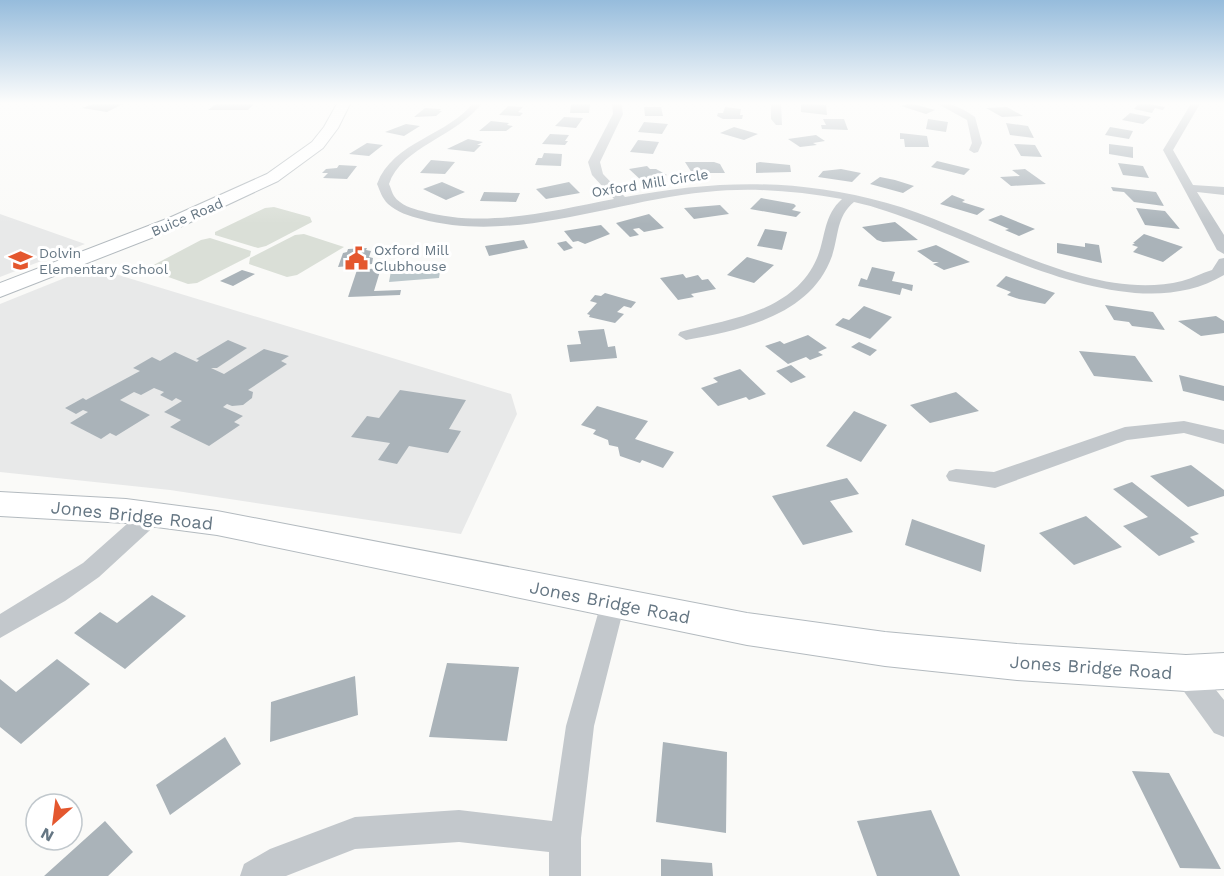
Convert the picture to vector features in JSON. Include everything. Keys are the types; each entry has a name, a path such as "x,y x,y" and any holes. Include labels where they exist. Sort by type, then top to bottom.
{"main road":[{"name":"Buice Road","path":"0,290 175,223 236,196 278,174 319,143"},
{"name":"Jones Bridge Road","path":"0,504 90,508 217,523 747,629 885,649 1017,662 1186,673 1224,671"}],"street":[{"name":"Oxford Mill Circle","path":"423,143 407,152 387,169 384,186 387,195 398,207 442,220 503,223 530,220 622,201 730,186 776,187 883,205 924,218 1019,260 1069,278 1137,288 1181,285 1218,273 1224,262"},
{"path":"604,143 594,162 598,175 622,201"},
{"path":"974,150 977,143"},
{"path":"1172,143 1168,150 1176,170 1217,231 1224,250"},
{"path":"1189,189 1224,191"},
{"path":"686,335 715,330 771,312 794,296 817,275 825,255 829,231 840,207 851,198"},
{"path":"956,476 995,480 1125,434 1184,427 1224,437"},
{"path":"0,627 91,570 153,514"},
{"path":"565,876 565,838 580,726 613,603"},
{"path":"1186,673 1224,723"},
{"path":"256,876 281,860 355,833 459,826 565,838"}],"shaded area":[{"path":"274,207 310,217 312,222 258,248 215,235 215,232 265,208"},
{"name":"Dolvin Elementary School","path":"0,214 85,244 0,277"},
{"path":"304,234 344,247 297,275 287,277 249,264 250,258 295,235"},
{"path":"210,238 251,251 250,256 197,283 188,284 146,269 201,240"},
{"path":"392,265 395,267 441,265 439,278 389,282"},
{"path":"92,267 511,394 517,414 461,534 170,490 0,472 0,304"}],"building":[{"path":"367,143 383,145 369,156 349,154"},
{"path":"460,143 481,143 477,145 481,145 474,152 447,149"},
{"path":"543,143 567,143 565,145"},
{"path":"636,143 659,143 653,154 630,152"},
{"path":"794,143 814,143 817,145 800,147"},
{"path":"904,143 928,143 929,147 905,147"},
{"path":"1014,144 1035,145 1042,157 1021,156"},
{"path":"1109,144 1133,147 1133,158 1109,154"},
{"path":"544,153 562,154 561,166 535,165"},
{"path":"431,160 455,162 445,174 420,173"},
{"path":"937,161 970,169 964,175 931,167"},
{"path":"685,162 714,162 720,164 725,173 692,173"},
{"path":"756,163 790,165 791,172 756,173"},
{"path":"1118,163 1143,166 1149,178 1123,175"},
{"path":"339,165 357,166 347,179 323,178 328,173 322,173 326,169 337,168"},
{"path":"647,166 667,175 664,176 666,178 642,181 629,169"},
{"path":"841,169 861,173 852,182 818,177 823,171"},
{"path":"1025,169 1046,184 1011,186 1000,177 1020,176 1012,170"},
{"path":"880,177 914,186 903,193 870,184"},
{"path":"442,182 465,192 446,200 423,189"},
{"path":"569,182 580,193 546,199 536,189"},
{"path":"1111,187 1156,192 1164,206 1134,202 1124,192 1113,191"},
{"path":"484,192 520,193 516,202 480,201"},
{"path":"952,195 965,200 962,202 985,209 977,215 940,204"},
{"path":"761,198 794,204 796,206 792,210 801,212 796,217 750,209"},
{"path":"720,205 729,214 694,219 684,208"},
{"path":"1136,208 1165,211 1180,229 1145,225"},
{"path":"649,214 664,228 644,232 639,228 633,229 639,235 630,237 616,223"},
{"path":"1001,215 1035,229 1019,236 988,220"},
{"path":"895,222 918,240 883,242 877,240 862,227"},
{"path":"601,225 610,234 585,244 578,241 573,242 564,231"},
{"path":"765,229 787,232 782,250 757,246"},
{"path":"1144,234 1183,247 1163,262 1133,252 1138,247 1132,245 1135,243 1133,243"},
{"path":"524,240 528,248 489,256 485,246"},
{"path":"566,241 573,248 564,251 557,243"},
{"path":"1057,243 1085,247 1085,243 1099,245 1102,263 1057,253"},
{"path":"936,245 970,262 944,270 933,264 939,262 933,262 917,251"},
{"name":"Oxford Mill Clubhouse","path":"367,248 366,250 371,251 369,257 373,258 372,264 338,267 343,253 348,249"},
{"path":"747,257 774,265 754,283 727,275"},
{"path":"872,267 895,272 892,281 913,285 912,291 902,288 900,295 858,286 861,278 867,280"},
{"path":"381,268 374,291 401,290 400,295 348,297 357,270"},
{"path":"242,270 255,274 233,286 220,281"},
{"path":"683,274 686,278 698,275 702,280 708,279 716,289 691,294 694,297 678,300 660,278"},
{"path":"1006,276 1055,293 1045,304 1007,295 1011,292 996,286"},
{"path":"605,293 636,302 631,308 624,306 617,312 624,314 615,323 589,317 590,315 587,314 597,303 590,301 595,295 601,296"},
{"path":"1105,305 1153,312 1165,330 1132,326 1129,322 1114,320"},
{"path":"864,306 892,317 870,339 835,325 843,318 849,320"},
{"path":"1216,316 1224,321 1224,333 1201,336 1178,321"},
{"path":"604,329 608,347 615,346 617,358 570,362 567,345 581,344 578,331"},
{"path":"808,335 827,348 818,352 823,355 810,360 806,357 788,364 765,346 780,341 784,344"},
{"path":"228,340 247,348 217,368 211,368 224,374 264,349 289,356 281,361 287,364 248,390 253,392 252,398 243,405 227,404 223,407 243,416 234,422 240,425 209,446 170,427 181,420 164,412 182,401 176,398 172,401 160,395 164,392 154,388 141,395 134,392 120,400 150,415 116,436 110,433 101,439 70,423 88,412 83,410 76,414 65,408 83,398 86,400 140,371 133,368 152,357 160,361 175,352 197,362 199,360 196,359"},
{"path":"859,342 877,350 870,356 851,347"},
{"path":"1079,351 1135,356 1153,382 1094,376"},
{"path":"791,365 806,377 791,383 776,371"},
{"path":"740,369 766,394 749,400 746,397 718,406 701,388 718,382 713,378"},
{"path":"1179,375 1224,386 1224,401 1183,391"},
{"path":"400,390 466,400 449,429 461,431 448,453 409,446 397,464 378,460 390,443 351,437 367,416 379,418"},
{"path":"956,392 979,411 930,423 910,405"},
{"path":"597,406 648,421 635,439 674,452 663,468 642,460 640,463 620,456 618,447 609,445 608,440 593,434 596,430 581,425"},
{"path":"854,411 887,425 861,462 826,446"},
{"path":"1191,465 1224,490 1224,496 1188,507 1150,476"},
{"path":"847,478 859,494 830,501 853,532 803,545 772,496"},
{"path":"1132,482 1199,534 1190,537 1195,542 1159,556 1123,526 1148,517 1113,489"},
{"path":"1086,516 1122,547 1074,565 1039,533"},
{"path":"912,519 985,545 981,572 905,545"},
{"path":"152,595 186,616 125,669 74,633 100,612 117,623"},
{"path":"57,659 90,684 21,744 0,727 0,679 16,692"},
{"path":"447,663 519,667 507,741 429,737"},
{"path":"355,676 358,715 270,742 271,702"},
{"path":"225,737 241,764 170,815 156,785"},
{"path":"663,742 727,752 726,833 656,822"},
{"path":"1132,771 1169,773 1221,869 1180,868"},
{"path":"931,810 960,876 877,876 857,821"},
{"path":"105,821 133,852 108,876 44,876 71,852 84,852 84,840"},
{"path":"661,859 712,863 713,876 661,876"}],"place":[{"name":"Oxford Mill Clubhouse","path":"356,258"},
{"name":"Dolvin Elementary School","path":"21,261"}]}
